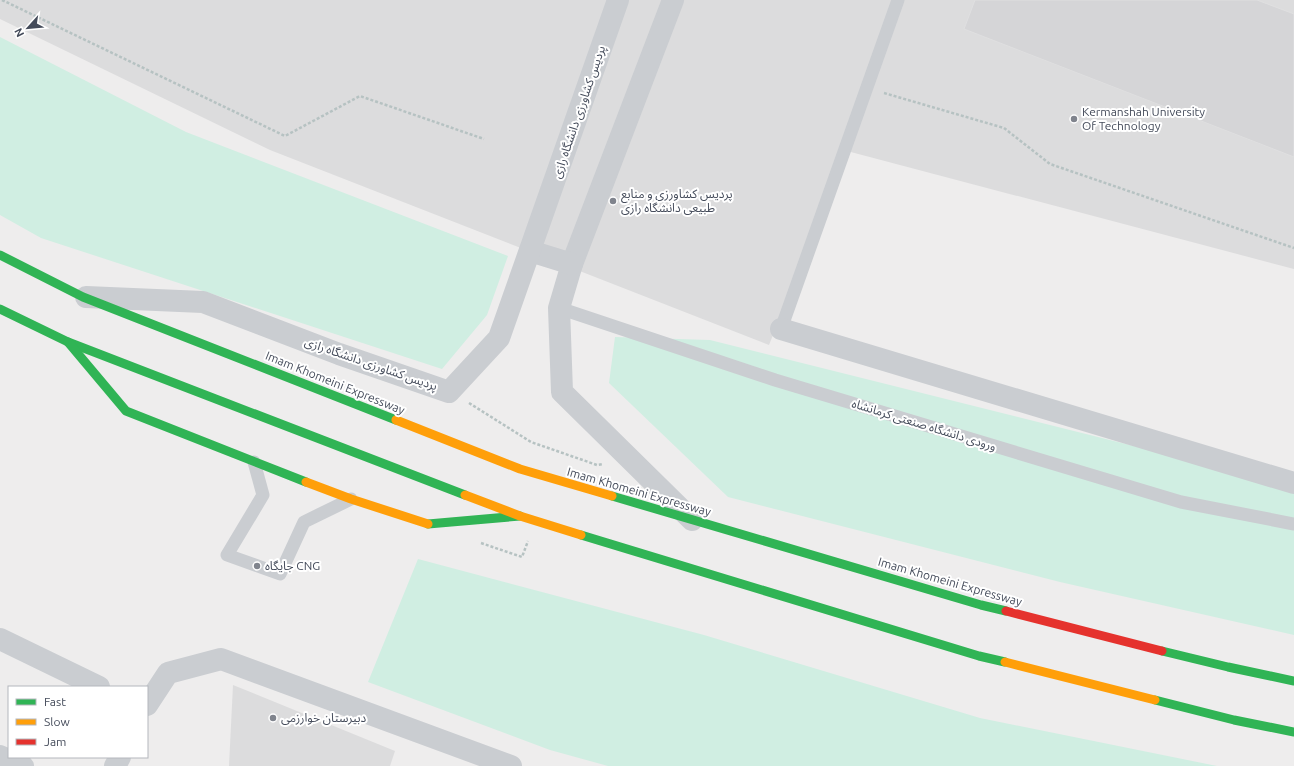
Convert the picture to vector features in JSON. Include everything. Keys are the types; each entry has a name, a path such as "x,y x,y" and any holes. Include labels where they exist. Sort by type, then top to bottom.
{"main road":[{"name":"Imam Khomeini Expressway","path":"0,255 84,297 520,469 981,605 1228,667 1294,681"},
{"path":"0,309 68,342 520,516 979,656 1234,720 1294,732"},
{"path":"68,342 126,411 254,462 351,499 430,525 520,516"}],"street":[{"name":"پردیس کشاورزی دانشگاه رازی","path":"84,297 204,302 339,354 449,392 499,338 618,0"},
{"path":"673,0 572,264 559,308 562,392 692,520"},
{"path":"530,251 572,264"},
{"path":"781,329 1294,483"},
{"path":"0,639 97,686"},
{"path":"148,703 168,673 221,659 511,766"},
{"path":"0,756 23,766"}],"lane":[{"path":"781,329 898,0"},
{"name":"ورودی دانشگاه صنعتی کرمانشاه","path":"559,308 775,380 1181,502 1294,524"},
{"path":"254,462 263,495 227,555 280,574 304,522 351,499"}],"path":[{"path":"2,0 286,136 360,96 484,139"},
{"path":"866,88 1004,128 1050,164 1294,248"},
{"path":"449,392 531,442 597,465"},
{"path":"482,543 522,557"}],"shaded area":[{"name":"پردیس کشاورزی و منابع طبیعی دانشگاه رازی","path":"0,0 1294,0 1294,269 847,151 769,345 270,150 0,19"},
{"name":"دبیرستان خوارزمی","path":"233,685 395,751 390,766 229,766"}],"green space":[{"path":"0,37 186,132 508,256 487,315 442,369 41,238 0,215"},
{"path":"615,337 710,340 1294,486 1294,635 1060,582 728,497 609,383"},
{"path":"418,559 704,635 980,718 1217,766 608,766 550,750 368,682"}],"building":[{"path":"975,0 1257,0 1294,14 1294,157 964,29"}],"traffic: fast":[{"path":"0,255 83,297 396,420"},
{"path":"0,309 68,342 465,495"},
{"path":"68,342 126,411 306,482"},
{"path":"612,496 981,605 1006,611"},
{"path":"428,524 520,516"},
{"path":"581,535 979,656 1005,662"},
{"path":"1162,651 1294,681"},
{"path":"1155,700 1234,720 1294,732"}],"traffic: slow":[{"path":"396,420 520,469 612,496"},
{"path":"306,482 351,499 428,524"},
{"path":"465,495 520,516 581,535"},
{"path":"1005,662 1155,700"}],"traffic: jam":[{"path":"1006,611 1162,651"}],"place":[{"name":"Kermanshah University Of Technology","path":"1074,119"},
{"name":"پردیس کشاورزی و منابع طبیعی دانشگاه رازی","path":"613,201"},
{"name":"جایگاه CNG","path":"257,566"},
{"name":"دبیرستان خوارزمی","path":"273,718"}]}
